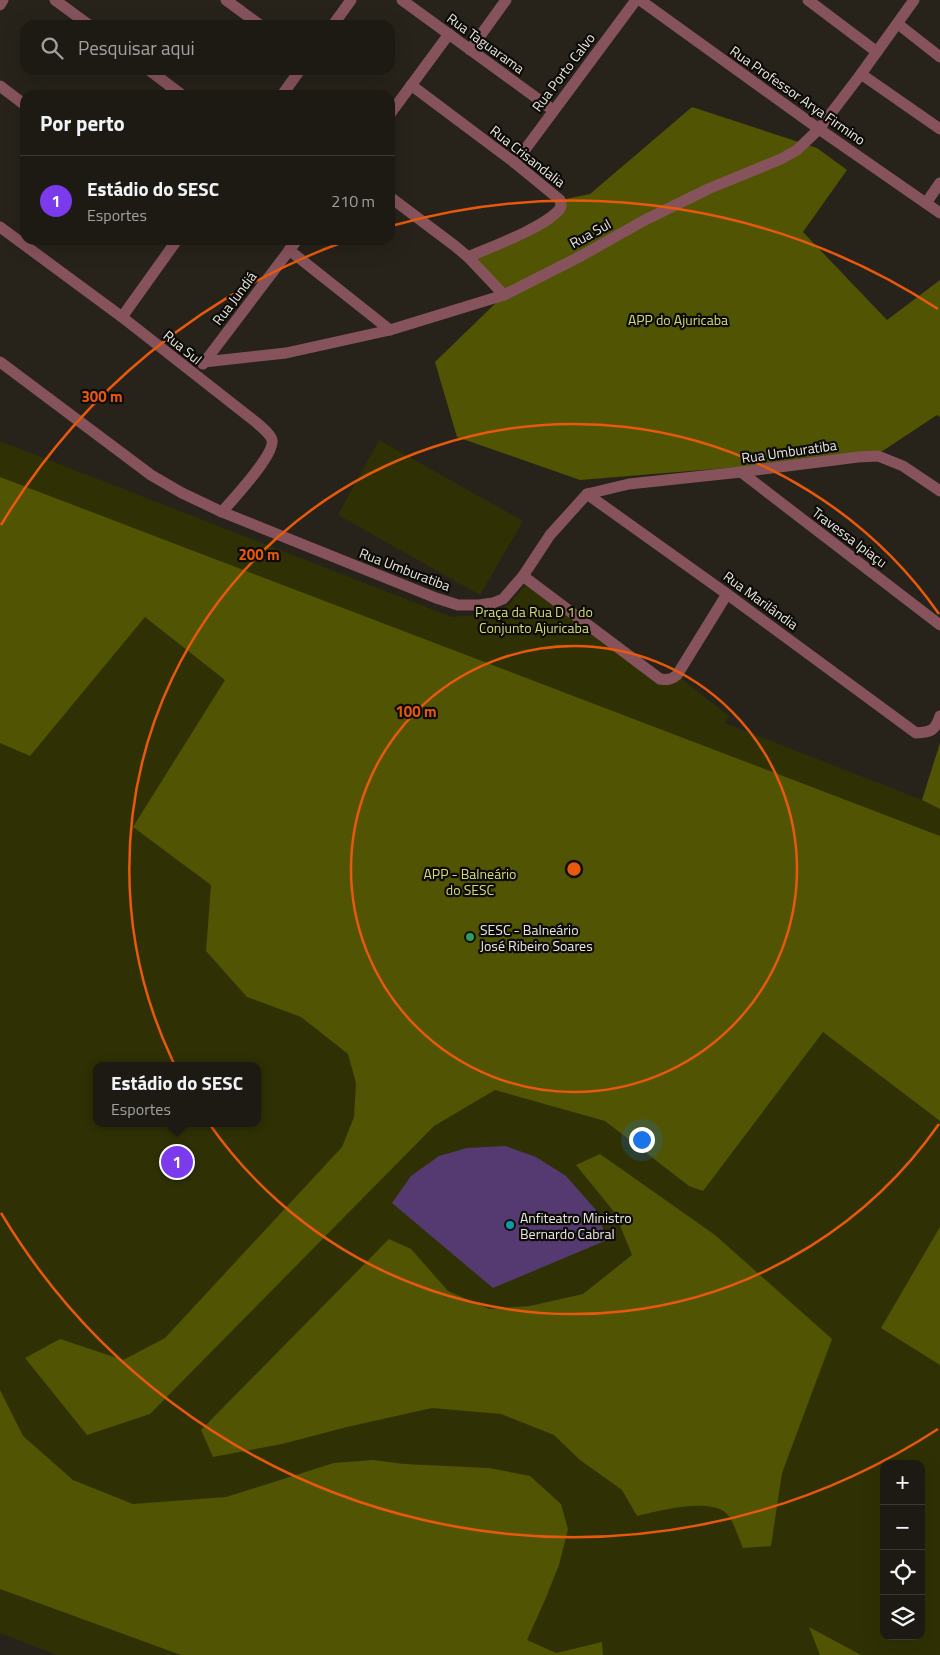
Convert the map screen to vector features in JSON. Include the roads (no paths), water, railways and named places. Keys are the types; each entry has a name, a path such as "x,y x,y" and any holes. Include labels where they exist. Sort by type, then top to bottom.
{"street":[{"path":"0,4 3,0"},
{"path":"55,0 82,20"},
{"path":"226,0 253,20"},
{"path":"337,20 351,0"},
{"name":"Rua Taguarama","path":"402,0 553,110"},
{"path":"470,50 506,0"},
{"name":"Rua Porto Calvo","path":"515,163 636,0"},
{"name":"Rua Professor Arya Firmino","path":"640,0 819,129 940,213"},
{"path":"808,0 876,52"},
{"name":"Rua Sul","path":"204,362 286,353 390,330 504,295 708,189 781,159 797,150 819,129 914,0"},
{"path":"898,24 940,57"},
{"path":"395,107 449,34"},
{"path":"861,74 940,129"},
{"path":"156,75 175,90"},
{"path":"286,90 296,75"},
{"name":"Rua Crisandalia","path":"411,85 515,163 560,200 560,210 540,224 468,257"},
{"path":"0,86 20,101"},
{"path":"926,203 940,183"},
{"path":"395,201 468,257 504,295"},
{"name":"Rua Sul","path":"0,228 20,243"},
{"name":"Rua Sul","path":"23,245 122,317 257,423 271,438 270,450 258,470 222,512"},
{"path":"122,317 173,245"},
{"name":"Rua Jundiá","path":"194,375 293,245"},
{"path":"289,250 390,330"},
{"name":"Rua Umburatiba","path":"0,362 151,475 182,493 222,512 436,598 458,605 479,605 503,599 523,576 550,536 587,494 629,484 878,456 903,466 940,491"},
{"name":"Travessa Ipiaçu","path":"741,472 940,625"},
{"name":"Rua Marilândia","path":"587,494 916,733 932,730 937,726 940,716"},
{"path":"523,576 660,678 667,680 673,679 677,675 727,594"}],"place":[{"name":"SESC - Balneário José Ribeiro Soares","path":"470,937"},
{"name":"Estádio do SESC","path":"177,1162"},
{"name":"Anfiteatro Ministro Bernardo Cabral","path":"510,1225"}],"park label":[{"name":"APP do Ajuricaba","path":"678,319"},
{"name":"Praça da Rua D 1 do Conjunto Ajuricaba","path":"534,620"},
{"name":"APP - Balneário do SESC","path":"470,882"}]}
